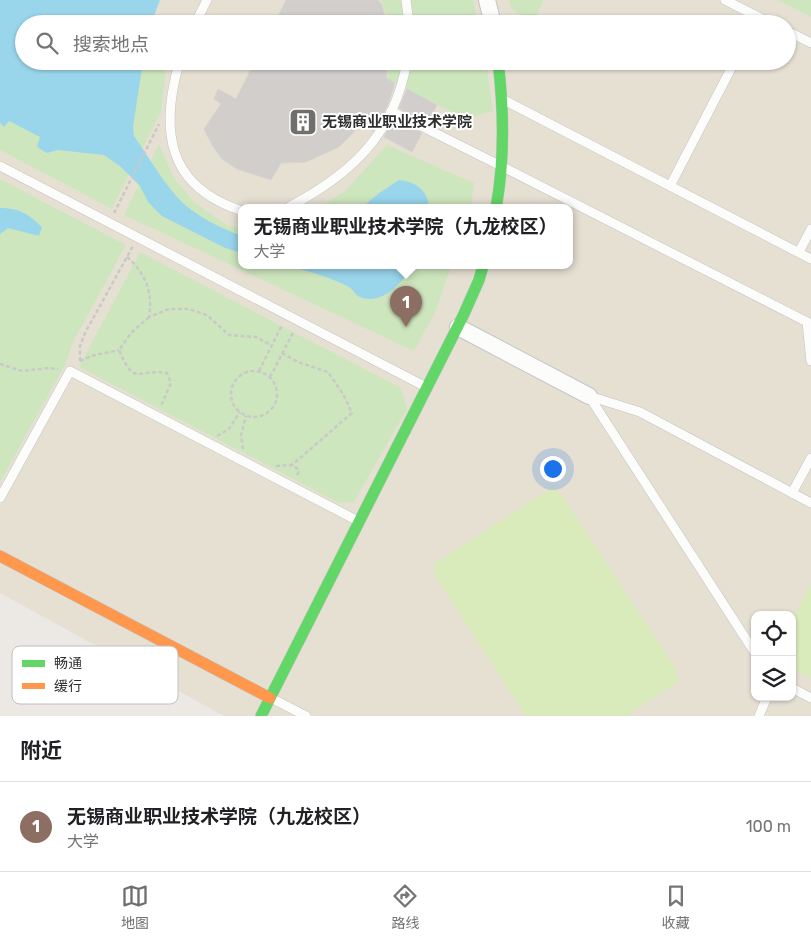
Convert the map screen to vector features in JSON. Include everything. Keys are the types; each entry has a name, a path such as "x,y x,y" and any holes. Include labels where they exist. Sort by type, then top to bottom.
{"street":[{"path":"487,0 491,15"},
{"path":"497,204 503,167 502,99 499,70"},
{"path":"261,716 458,327 482,269"},
{"path":"458,327 589,396"},
{"path":"0,556 171,646"},
{"path":"178,650 270,698"}],"lane":[{"path":"200,15 207,0"},
{"path":"406,0 408,15"},
{"path":"725,0 749,15"},
{"path":"796,36 811,43"},
{"path":"177,70 169,115 171,142 178,163 193,183 211,197 238,210"},
{"path":"294,204 333,181 353,165 375,139 391,112 406,70"},
{"path":"670,186 730,70"},
{"path":"502,99 811,259"},
{"path":"391,112 809,323 811,361"},
{"path":"0,166 427,387"},
{"path":"799,252 811,229"},
{"path":"0,498 70,371 359,522"},
{"path":"589,396 640,412 811,503"},
{"path":"589,396 751,647"},
{"path":"792,493 811,458"},
{"path":"796,690 811,698"},
{"path":"270,698 306,716"},
{"path":"759,716 765,701"}],"path":[{"path":"109,223 152,138"},
{"path":"80,361 80,346 85,333 138,238"},
{"path":"127,257 143,276 150,291 152,304 149,317"},
{"path":"156,416 172,383 167,373 158,371 143,375 133,373 124,363 119,350 130,333 149,317 169,310 189,309 208,315 229,335 256,337 271,345"},
{"path":"259,371 287,315"},
{"path":"270,377 299,321"},
{"path":"282,353 298,362 328,372 343,394 352,413 292,464"},
{"path":"259,371 270,377 277,387 278,395 276,404 259,418 246,416 240,412 232,401 231,392 238,377 245,373 259,371"},
{"path":"208,443 218,434 229,429 240,412"},
{"path":"241,460 243,448 240,435 246,416"}],"shaded area":[{"path":"0,0 779,0 811,14 811,716 224,716 178,691 178,646 97,646 0,593"}],"green space":[{"path":"0,0 15,15 15,70 166,70 161,112 112,209 0,150"},
{"path":"381,0 473,0 477,15 387,15"},
{"path":"509,0 544,0 536,15 521,15 512,10"},
{"path":"778,0 811,0 811,17"},
{"path":"388,70 487,70 493,111 466,119 387,79"},
{"path":"159,144 174,178 194,202 228,226 238,227 238,268 124,215"},
{"path":"387,145 474,183 471,204 324,204 345,191"},
{"path":"0,179 126,245 73,342 66,363 0,482"},
{"path":"140,252 401,388 407,409 354,502 339,503 79,367"},
{"path":"239,269 450,269 435,313 414,351"},
{"path":"553,487 563,497 675,667 678,682 626,716 526,716 435,576 434,564"},
{"path":"811,584 811,678 796,670 796,612"}],"water":[{"path":"0,0 160,0 154,15 15,15 15,70 142,70 133,127 134,136 167,185 185,205 209,221 238,234 238,252 225,248 162,216 148,202 140,186 121,167 104,155 58,150 47,153 37,147 40,137 9,121 4,127 0,123"},
{"path":"399,180 420,188 424,192 428,204 366,204"},
{"path":"0,208 13,209 28,215 42,227 39,236 8,228 0,234"},
{"path":"299,269 411,269 391,291 376,298 368,299 358,296 350,288 320,275"}],"building":[{"path":"286,0 378,0 382,5 385,15 278,15"},
{"name":"无锡商业职业技术学院","path":"250,70 387,70 386,78 395,83 387,107 373,131 361,125 339,147 306,162 281,163 271,180 237,169 222,159 204,129 221,104 214,99 218,89 236,99"},
{"path":"407,89 437,105 427,122 399,108"},
{"path":"394,119 422,133 412,152 384,137"}],"traffic: fast":[{"path":"497,204 503,135 499,70"},
{"path":"261,716 463,316 482,269"}],"traffic: slow":[{"path":"0,556 171,646"},
{"path":"178,650 270,698"}],"place":[{"name":"无锡商业职业技术学院","path":"303,122"},
{"name":"无锡商业职业技术学院（九龙校区）","path":"406,327"}]}
